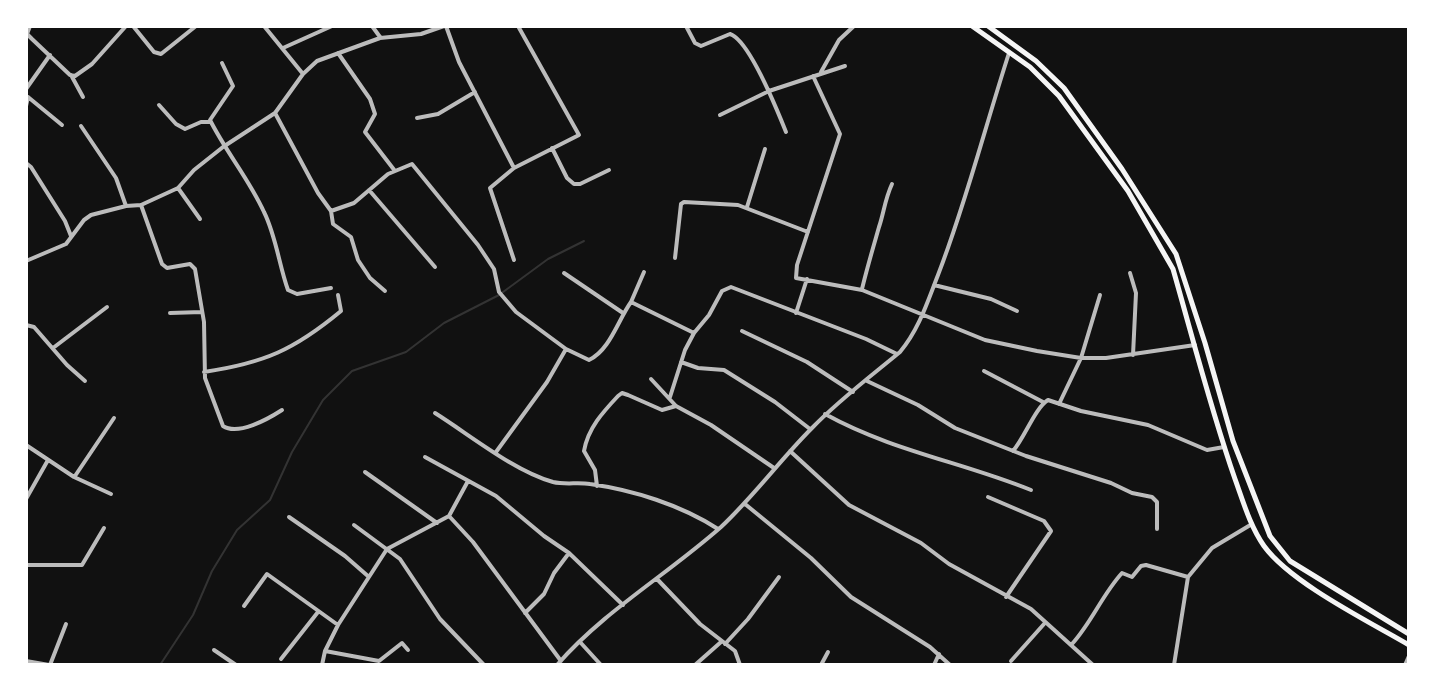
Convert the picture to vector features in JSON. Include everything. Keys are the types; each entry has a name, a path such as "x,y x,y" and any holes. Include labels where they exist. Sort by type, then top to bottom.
{"main road":[{"path":"972,26 1044,79 1069,107 1142,214 1173,269 1224,447 1252,524 1273,556 1302,579 1409,645"},
{"path":"988,26 1036,61 1064,88 1150,210 1182,268 1233,441 1270,536 1290,561 1409,634"},
{"path":"1142,214 1150,210"}],"street":[{"path":"30,26 27,34 70,75 83,97"},
{"path":"70,75 75,76 92,64 126,26"},
{"path":"133,26 154,52 161,54 196,26"},
{"path":"264,26 303,74"},
{"path":"283,48 332,26"},
{"path":"372,26 380,38"},
{"path":"26,261 66,244 91,215 141,205 178,188 194,170 223,147 275,113 303,74 317,61 380,38 421,34 445,26 459,62 514,168"},
{"path":"514,260 490,192 492,184 514,168 579,135 518,26"},
{"path":"686,26 695,43 701,46 730,34 735,35 769,91 786,132"},
{"path":"820,74 839,40 854,26"},
{"path":"338,53 370,99 375,114 365,132 395,171"},
{"path":"449,516 473,542 559,663 623,605 718,529 745,504 825,414 867,381 908,342 924,314 960,219 1009,53"},
{"path":"26,89 50,55"},
{"path":"222,63 233,83 210,117 211,122 264,212 288,290 297,294 331,288"},
{"path":"720,115 769,91 845,66"},
{"path":"813,76 840,134 795,273 796,278 862,290 985,340 1081,358 1133,355 1195,345"},
{"path":"417,118 438,114 475,92"},
{"path":"26,106 27,96"},
{"path":"27,96 62,125"},
{"path":"159,105 176,124 185,129 201,122 211,122"},
{"path":"275,113 331,211 333,224 352,239 358,260 370,278 385,291"},
{"path":"81,126 116,178 126,206"},
{"path":"552,148 567,178 574,184 609,170"},
{"path":"747,207 765,149"},
{"path":"26,163 65,221 71,238"},
{"path":"331,211 354,203 395,171 415,165 456,221 478,245 494,269 499,292 520,316 566,349 589,360 608,341 644,272"},
{"path":"862,290 883,204 892,184"},
{"path":"178,188 200,219"},
{"path":"369,190 435,267"},
{"path":"675,258 681,204 689,201 747,207 777,222 808,232"},
{"path":"141,205 162,264 167,268 190,264 195,269 202,312 204,372 217,413 227,428 234,430 262,421 282,410"},
{"path":"564,273 623,313"},
{"path":"1130,273 1136,293 1133,355"},
{"path":"796,313 807,279"},
{"path":"934,285 991,299 1017,311"},
{"path":"670,397 694,333 725,288 747,293 897,354"},
{"path":"204,372 246,365 284,351 341,311 338,295"},
{"path":"1059,404 1081,358 1100,295"},
{"path":"631,302 694,333"},
{"path":"53,348 107,307"},
{"path":"170,313 202,312"},
{"path":"26,325 32,325 85,381"},
{"path":"742,331 797,357 853,392"},
{"path":"496,452 535,400 566,349"},
{"path":"681,362 702,369 724,370 775,402 810,429"},
{"path":"984,371 1043,402"},
{"path":"651,379 676,406 711,425 774,468"},
{"path":"867,381 918,405 950,426 1138,495 1156,498 1157,529"},
{"path":"597,486 594,466 584,451 586,440 597,420 618,396 622,393 657,409 676,406"},
{"path":"1013,451 1043,402 1048,400 1148,425 1207,450 1224,447"},
{"path":"435,413 528,471 553,482 597,486 681,509 718,529"},
{"path":"825,414 894,447 993,475 1031,490"},
{"path":"74,477 114,418"},
{"path":"26,445 74,477 111,494"},
{"path":"790,451 849,505 921,543 949,564 1031,609 1044,624 1072,644 1093,665"},
{"path":"425,457 496,496 569,553 623,605"},
{"path":"26,499 48,460"},
{"path":"365,472 437,523"},
{"path":"322,665 325,651 338,625 387,549 449,516 468,481"},
{"path":"988,497 1050,526 1049,536 1006,597"},
{"path":"745,504 811,558 851,597 939,654 950,665"},
{"path":"289,517 369,577"},
{"path":"1174,665 1188,577 1212,548 1252,524"},
{"path":"354,525 400,559 440,619 484,665"},
{"path":"26,565 82,565 104,528"},
{"path":"525,613 544,594 569,553"},
{"path":"1072,644 1087,627 1111,584 1122,573 1132,577 1141,566 1146,565 1188,577"},
{"path":"244,606 267,574 338,625"},
{"path":"695,665 748,619 779,577"},
{"path":"657,579 735,651 740,665"},
{"path":"281,659 318,612"},
{"path":"26,661 50,665 66,624"},
{"path":"1011,661 1044,624"},
{"path":"580,642 601,665"},
{"path":"325,651 380,663 402,643 408,650"},
{"path":"214,650 236,665"},
{"path":"821,665 828,652"},
{"path":"934,665 939,654"},
{"path":"1405,665 1409,656"}],"waterway":[{"path":"160,665 193,615 212,571 237,530 270,500 292,452 323,400 352,371 406,352 444,323 499,295 548,259 584,241"}]}
